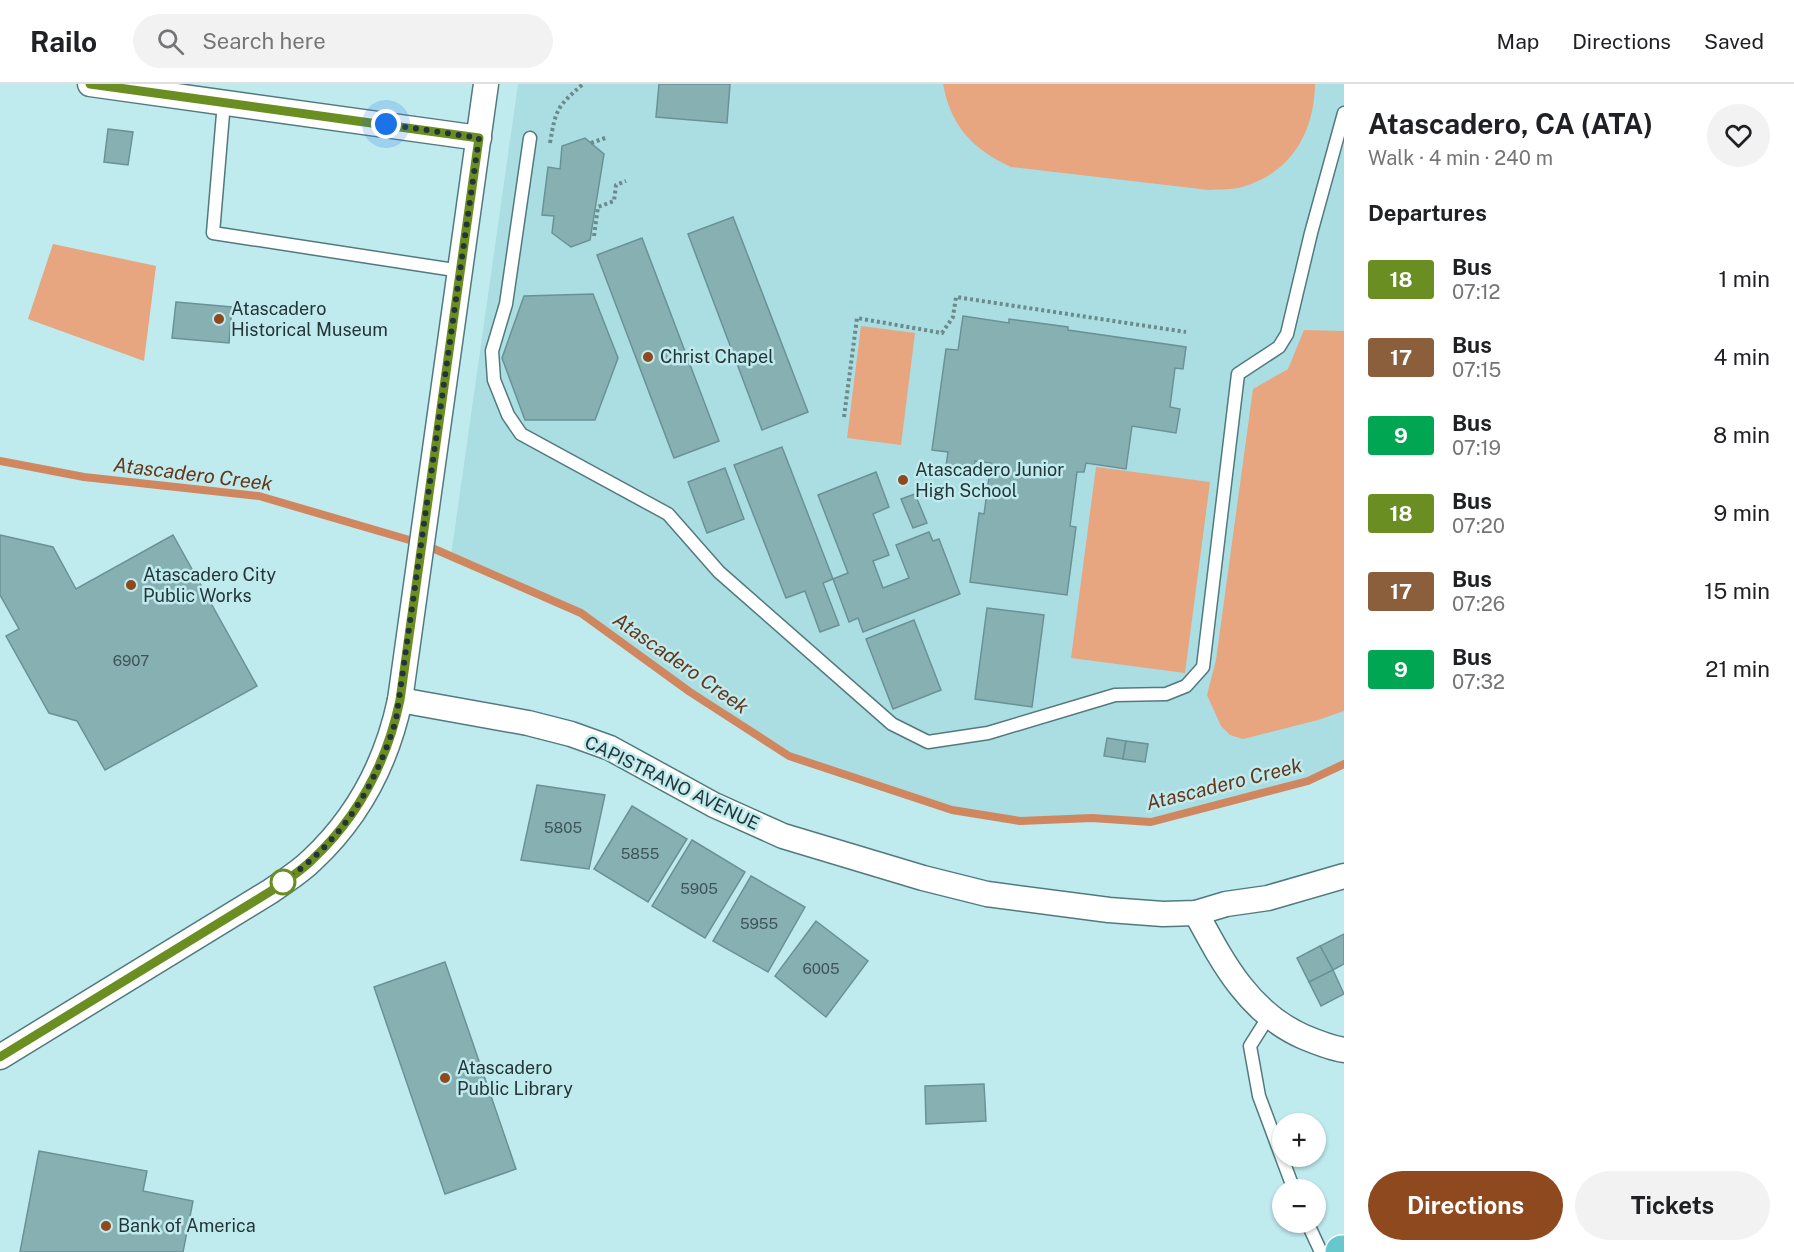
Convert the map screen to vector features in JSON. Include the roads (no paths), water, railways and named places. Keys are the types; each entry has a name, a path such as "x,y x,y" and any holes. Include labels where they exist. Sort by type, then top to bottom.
{"street":[{"path":"90,84 149,88 224,102 479,138"},
{"path":"0,1057 271,891 310,862 343,827 370,787 389,742 400,700 486,84"},
{"name":"CAPISTRANO AVENUE","path":"400,700 528,723 571,734 610,748 714,805 783,836 923,878 987,894 1076,907 1163,914 1196,913 1226,904 1268,898 1344,876"},
{"path":"1196,913 1225,967 1246,995 1289,1030 1312,1041 1344,1050"}],"lane":[{"path":"224,102 213,233 461,271"},
{"path":"530,138 506,304 492,351 494,380 508,416 521,434 668,514 719,572 892,724 928,742 988,733 1115,695 1166,694 1186,686 1203,667 1238,374 1279,347 1287,334 1311,232 1344,113"},
{"path":"1269,1016 1250,1047 1259,1096 1290,1179"},
{"path":"1312,1233 1321,1252"}],"waterway":[{"name":"Atascadero Creek","path":"0,461 84,477 259,496 423,544 581,613 690,692 789,756 952,810 1020,821 1092,818 1151,822 1308,781 1344,764"}],"place":[{"name":"Atascadero Historical Museum","path":"219,319"},
{"name":"Christ Chapel","path":"648,357"},
{"name":"Atascadero Junior High School","path":"903,480"},
{"name":"Atascadero City Public Works","path":"131,585"},
{"name":"Atascadero Public Library","path":"445,1078"},
{"name":"Bank of America","path":"106,1226"}]}
